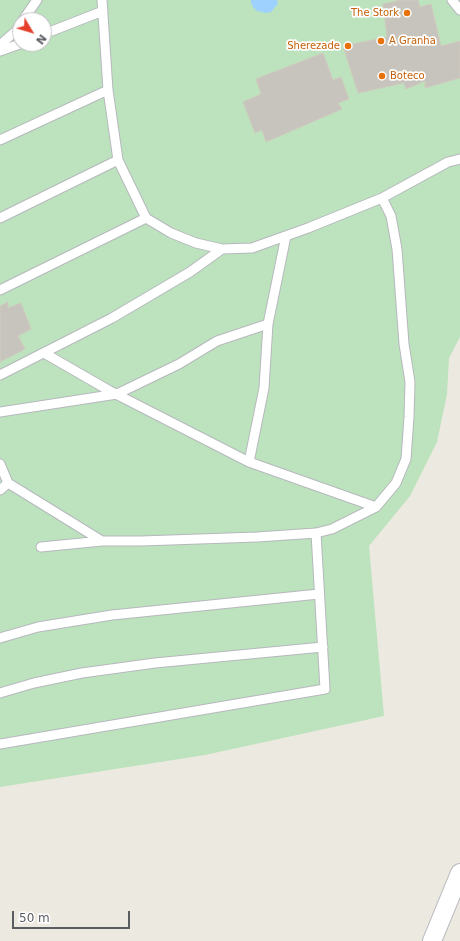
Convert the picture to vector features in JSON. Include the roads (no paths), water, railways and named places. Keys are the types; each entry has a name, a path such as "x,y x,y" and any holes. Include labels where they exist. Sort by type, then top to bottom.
{"street":[{"path":"432,941 460,873"}],"lane":[{"path":"29,12 37,0"},
{"path":"102,0 108,90 118,160 146,218 171,233 196,243 222,249 252,248 382,198 448,162 460,159"},
{"path":"452,0 460,10"},
{"path":"52,31 103,11"},
{"path":"0,45 12,34"},
{"path":"0,52 12,47"},
{"path":"0,140 108,90"},
{"path":"0,218 118,160"},
{"path":"41,547 102,541 263,537 316,533 332,529 376,507 396,483 406,459 410,382 404,337 396,249 391,216 382,198"},
{"path":"0,290 146,218"},
{"path":"249,462 264,388 268,324 286,236"},
{"path":"0,375 112,318 190,272 222,249"},
{"path":"0,412 117,394 179,364 217,341 268,324"},
{"path":"44,353 117,394 249,462 376,507"},
{"path":"0,464 8,483 102,541"},
{"path":"0,490 8,483"},
{"path":"0,744 325,689 316,533"},
{"path":"0,638 38,627 112,615 319,594"},
{"path":"0,693 34,683 82,673 155,663 323,647"}],"water":[{"path":"251,0 277,0 278,3 271,12 266,13 257,11 253,7"}],"place":[{"name":"The Stork","path":"407,13"},
{"name":"A Granha","path":"381,41"},
{"name":"Sherezade","path":"348,46"},
{"name":"Boteco","path":"382,76"}]}
